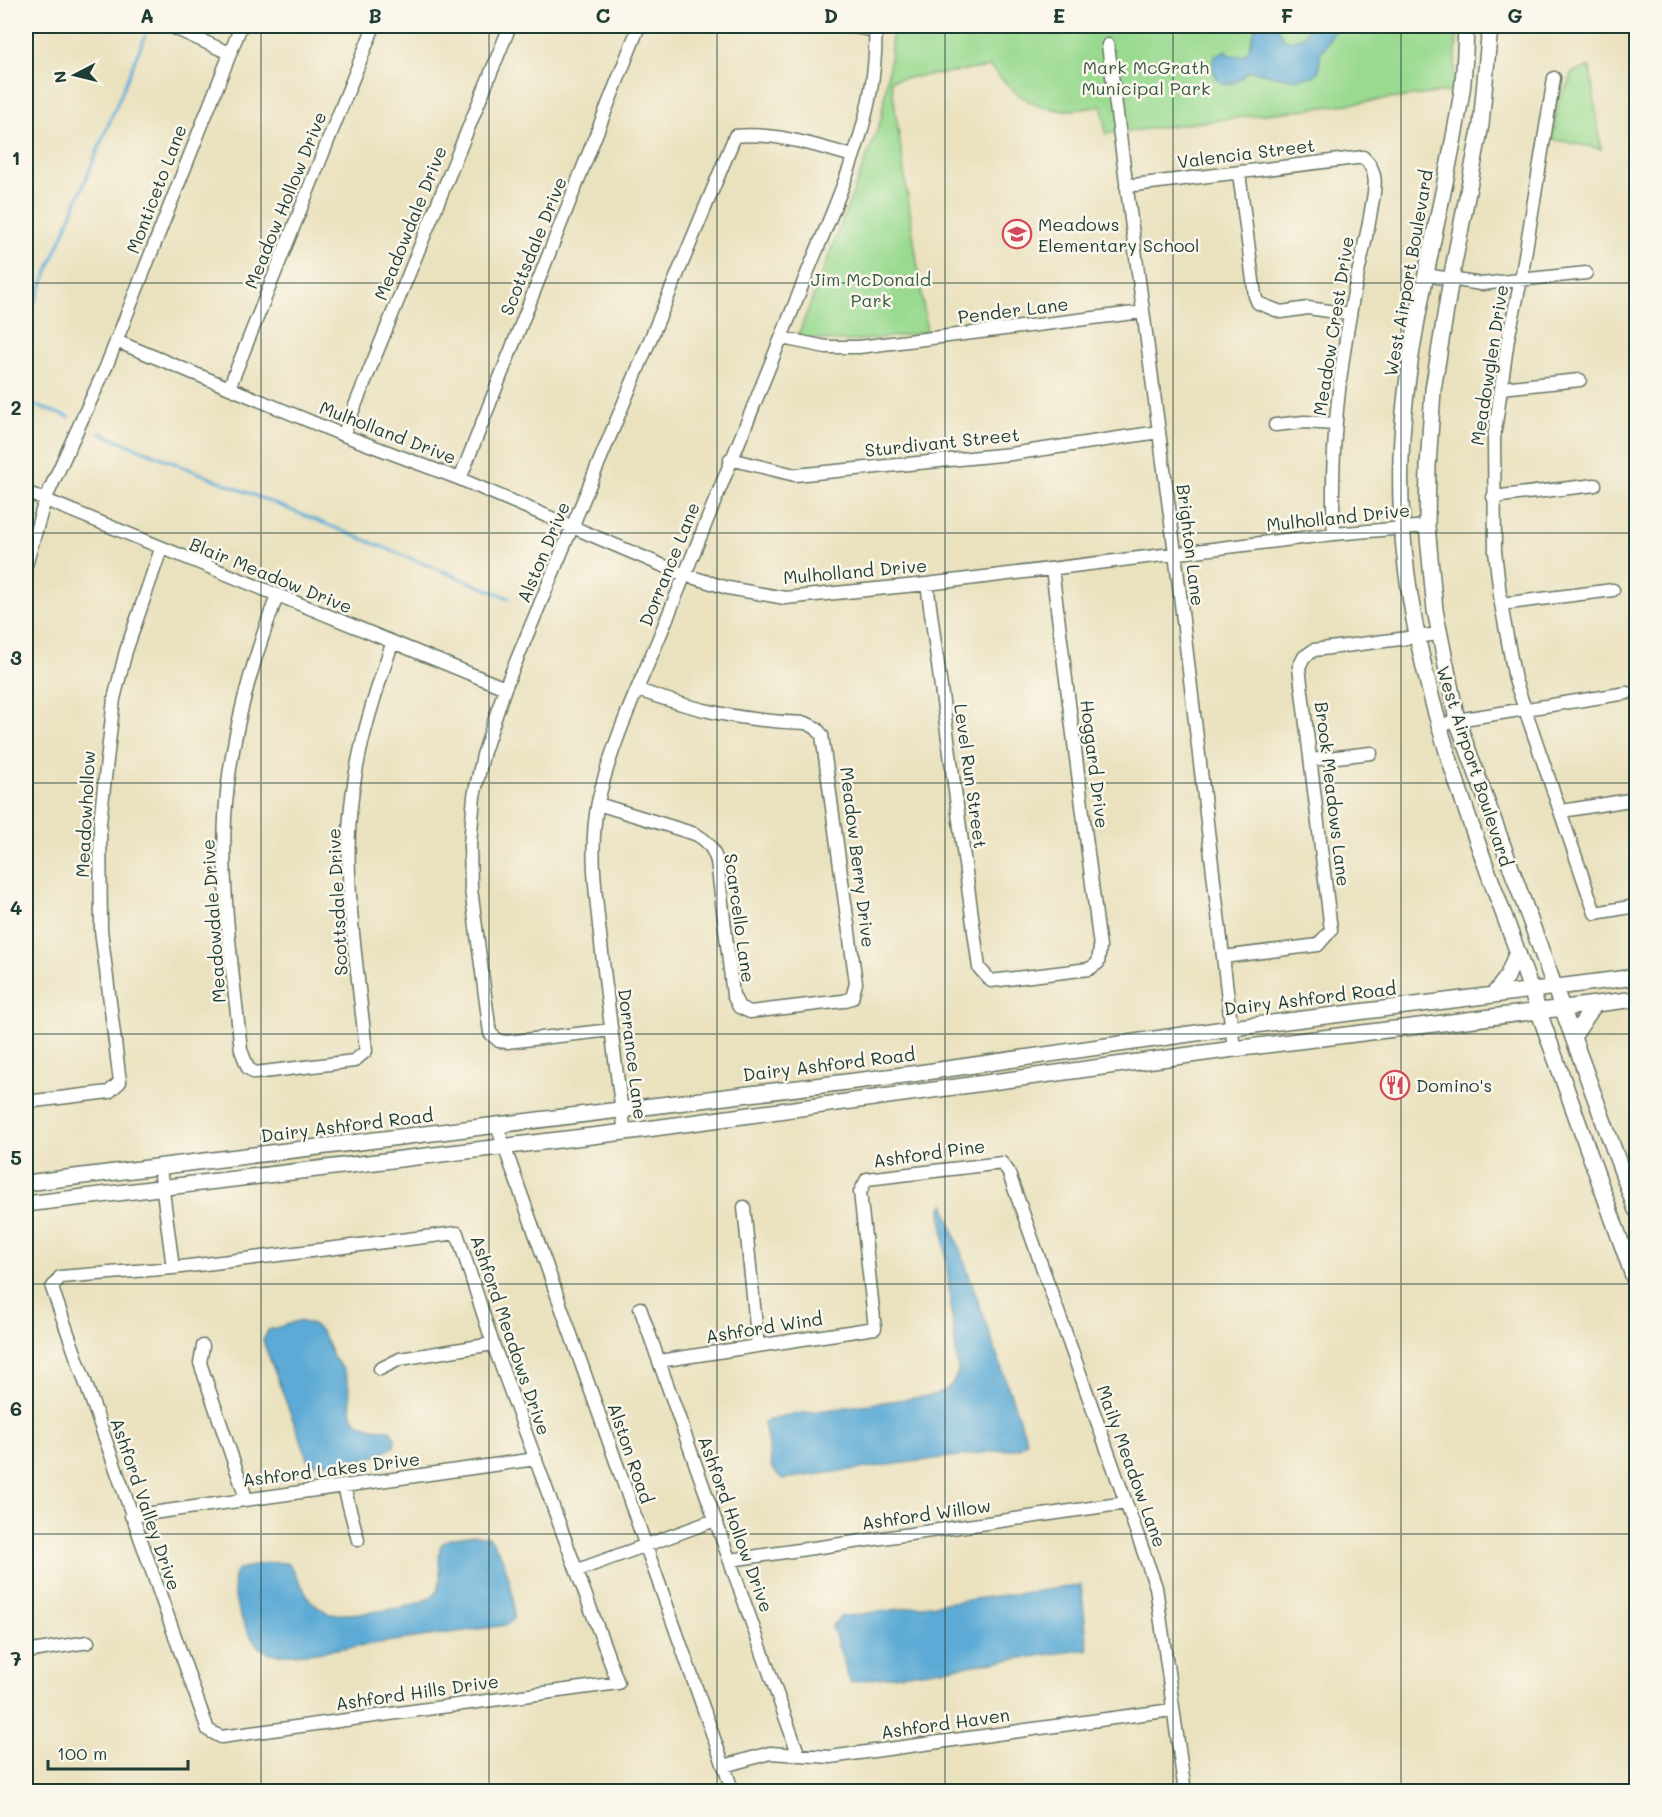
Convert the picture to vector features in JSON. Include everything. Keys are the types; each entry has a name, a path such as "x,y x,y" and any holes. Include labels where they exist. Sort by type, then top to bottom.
{"main road":[{"name":"West Airport Boulevard","path":"1466,26 1461,99 1426,275 1408,387 1401,458 1403,529 1415,636 1438,727 1636,1284"},
{"name":"West Airport Boulevard","path":"1490,26 1481,125 1451,279 1433,390 1427,526 1439,634 1457,720 1636,1210"},
{"path":"1456,120 1481,125"},
{"path":"1408,387 1433,390"},
{"path":"1494,994 1507,977 1517,952"},
{"name":"Dairy Ashford Road","path":"26,1183 912,1074 1232,1028 1636,977"},
{"path":"26,1204 625,1132 1234,1049 1636,999"},
{"path":"1573,1037 1595,1004"},
{"path":"912,1074 914,1094"}],"street":[{"path":"170,26 229,52"},
{"name":"Monticeto Lane","path":"45,500 106,367 241,26"},
{"name":"Meadow Hollow Drive","path":"229,388 374,26"},
{"name":"Meadowdale Drive","path":"343,435 510,26"},
{"name":"Scottsdale Drive","path":"460,479 639,26"},
{"path":"849,26 875,28"},
{"name":"Dorrance Lane","path":"625,1132 594,884 598,804 624,720 685,575 730,459 782,338 853,156 866,112 877,45 875,28"},
{"name":"Brighton Lane","path":"1108,45 1175,553 1234,1049"},
{"name":"Meadowglen Drive","path":"1554,78 1494,438 1493,496 1501,604 1508,647 1524,709 1562,811 1595,913 1636,906"},
{"name":"Alston Drive","path":"611,1030 507,1042 494,1038 487,1022 471,889 470,844 474,796 483,755 505,688 735,136 758,134 774,136 853,156"},
{"name":"Valencia Street","path":"1126,186 1363,157 1369,162"},
{"name":"Meadow Crest Drive","path":"1334,534 1332,494 1335,424 1350,314 1376,179 1369,162"},
{"path":"1239,172 1255,296 1265,307 1281,312 1308,308 1350,314"},
{"path":"1426,275 1481,284 1586,273"},
{"name":"Pender Lane","path":"782,338 826,348 859,347 1142,312"},
{"name":"Mulholland Drive","path":"116,341 343,435 460,479 685,575 728,588 785,598 927,584 1334,534 1427,526"},
{"path":"1501,388 1580,380"},
{"path":"1275,425 1304,422 1335,424"},
{"name":"Sturdivant Street","path":"730,459 795,475 1011,454 1159,432"},
{"path":"1493,496 1595,484"},
{"name":"Blair Meadow Drive","path":"26,492 392,644 505,688"},
{"path":"26,565 45,500"},
{"name":"Meadowhollow","path":"26,1102 109,1092 117,1087 121,1077 101,930 100,822 114,699 126,651 161,549"},
{"name":"Hoggard Drive","path":"982,973 991,981 1089,969 1098,963 1100,947 1052,569"},
{"name":"Level Run Street","path":"927,584 982,973"},
{"path":"1501,604 1613,590"},
{"name":"Meadowdale Drive","path":"277,596 243,701 236,731 225,815 227,923 241,1050 248,1068 255,1073 263,1074 354,1061 363,1056"},
{"path":"1415,636 1439,634"},
{"name":"Brook Meadows Lane","path":"1223,957 1318,945 1331,930 1299,667 1304,657 1314,650 1415,636"},
{"name":"Scottsdale Drive","path":"363,1056 366,1051 353,915 349,832 363,728 392,644"},
{"name":"Meadow Berry Drive","path":"638,690 706,712 737,718 806,723 816,728 825,744 856,984 854,993 843,1002 750,1012 739,1007"},
{"path":"1438,727 1457,720 1627,693"},
{"path":"1311,760 1371,753"},
{"path":"1562,811 1636,799"},
{"name":"Scarcello Lane","path":"598,804 695,834 707,840 713,848 717,861 733,995 739,1007"},
{"name":"Alston Road","path":"497,1126 644,1546 733,1791"},
{"name":"Ashford Pine","path":"875,1328 860,1192 862,1185 867,1179 1002,1163"},
{"name":"Maily Meadow Lane","path":"1002,1163 1008,1171 1156,1587 1185,1791"},
{"path":"160,1168 173,1268"},
{"path":"744,1207 758,1346"},
{"name":"Ashford Meadows Drive","path":"173,1268 457,1233 493,1344 618,1683"},
{"name":"Ashford Valley Drive","path":"173,1268 60,1277 52,1288 208,1730 221,1737"},
{"name":"Ashford Hollow Drive","path":"640,1308 798,1753"},
{"name":"Ashford Wind","path":"659,1361 875,1328"},
{"path":"380,1369 400,1359 493,1344"},
{"path":"203,1346 200,1363 246,1498"},
{"name":"Ashford Lakes Drive","path":"131,1516 536,1459"},
{"path":"344,1487 358,1540"},
{"name":"Ashford Willow","path":"730,1560 1126,1503"},
{"path":"578,1570 715,1520"},
{"path":"26,1652 88,1642"},
{"name":"Ashford Hills Drive","path":"221,1737 618,1683"},
{"name":"Ashford Haven","path":"724,1766 770,1753 798,1753 830,1757 1172,1710"}],"green space":[{"name":"Mark McGrath Municipal Park","path":"892,26 1458,26 1453,91 1106,134 1102,106 1066,110 1039,106 1016,92 990,67 891,80 927,332 846,341 798,336 881,120 891,53"},
{"path":"1590,67 1601,149 1552,139 1559,98 1569,84 1571,73"}],"water":[{"path":"1256,26 1278,26 1283,38 1290,41 1302,38 1310,26 1338,26 1320,54 1319,71 1314,76 1291,79 1251,71 1229,84 1219,81 1213,67 1214,56 1226,50 1229,55 1243,56 1248,52"},
{"path":"944,1204 1027,1441 1019,1448 782,1479 772,1469 764,1422 782,1416 935,1395 947,1389 954,1380 958,1371 941,1211"},
{"path":"298,1321 319,1329 334,1358 343,1369 349,1385 352,1413 355,1419 373,1428 390,1430 395,1438 394,1446 386,1452 377,1456 346,1461 315,1464 309,1462 263,1341 268,1330"},
{"path":"474,1535 489,1537 505,1565 514,1609 514,1619 506,1625 308,1653 278,1654 267,1652 256,1643 244,1624 235,1599 234,1577 237,1570 256,1565 282,1563 289,1564 310,1600 329,1614 353,1614 404,1607 418,1603 437,1591 441,1545 449,1539"},
{"path":"1081,1585 1088,1649 850,1682 832,1626 840,1617"}],"waterway":[{"path":"26,324 145,36"},
{"path":"26,402 69,417"},
{"path":"100,433 509,598"}],"place":[{"name":"Meadows Elementary School","path":"1017,234"},
{"name":"Domino's","path":"1395,1085"}],"park label":[{"name":"Jim McDonald Park","path":"871,289"}]}
